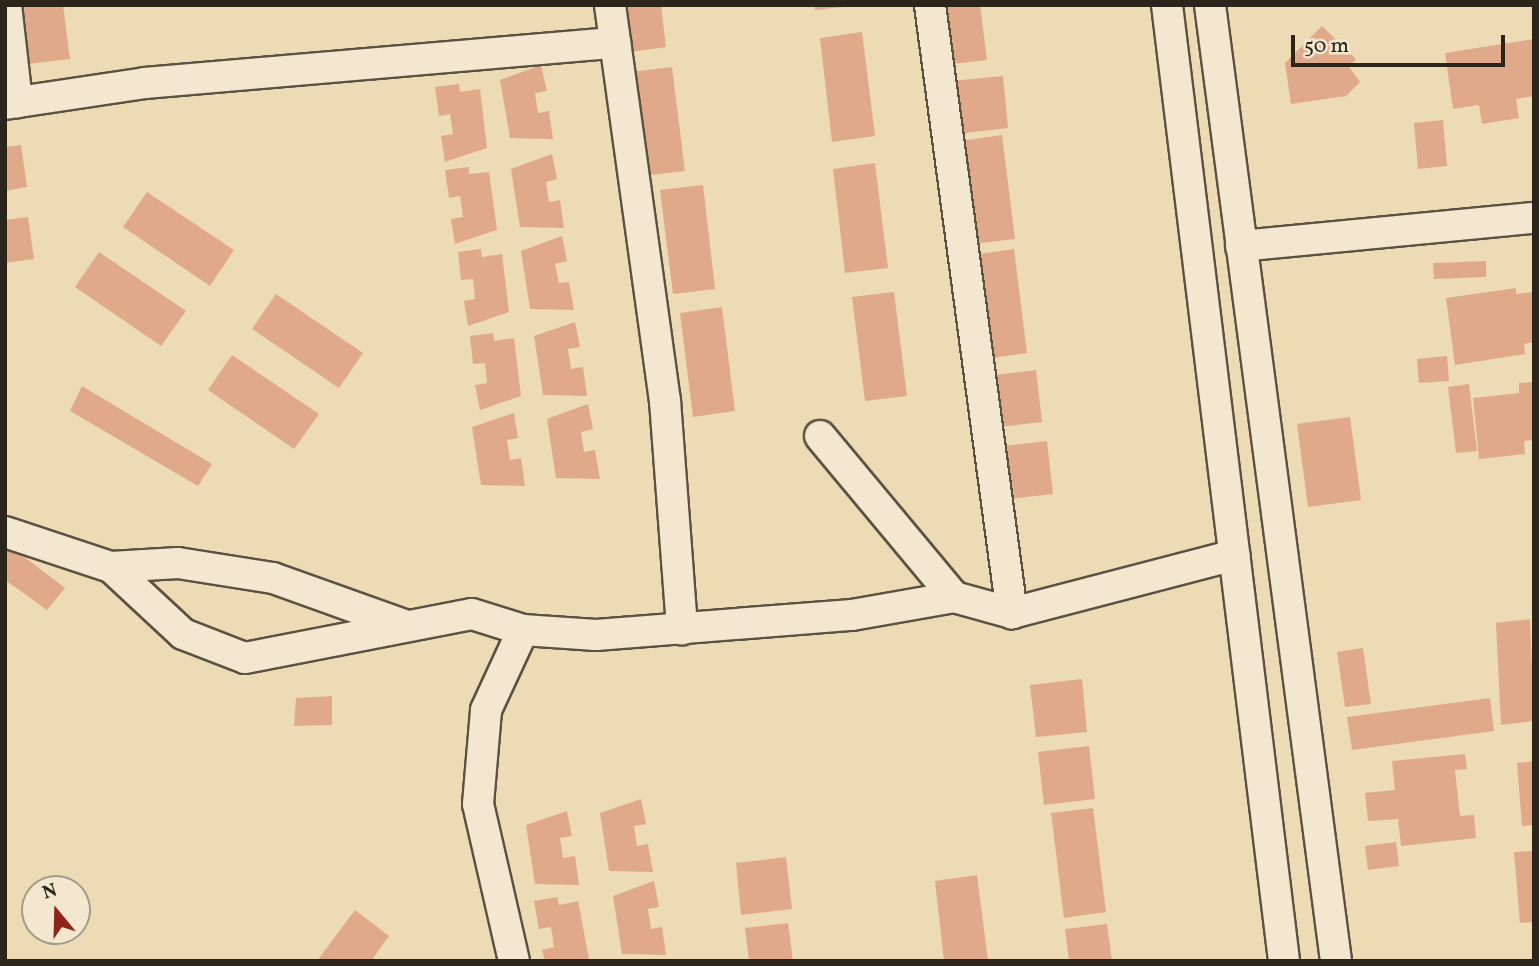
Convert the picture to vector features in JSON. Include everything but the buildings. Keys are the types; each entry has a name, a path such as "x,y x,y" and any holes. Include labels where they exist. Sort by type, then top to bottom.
{"street":[{"path":"6,5 11,103 145,83 615,43"},
{"path":"610,5 665,401 682,629"},
{"path":"930,5 1012,613"},
{"path":"1167,5 1284,961"},
{"path":"1210,5 1336,961"},
{"path":"1241,246 1534,218"},
{"path":"820,436 954,597"},
{"path":"5,532 111,567 178,563 273,578 404,625"},
{"path":"111,567 183,634 245,659 404,625 472,614 523,630 596,635 852,615 954,597 1012,613 1236,555"},
{"path":"514,961 503,892 485,858 478,804 486,710 523,630"}]}
